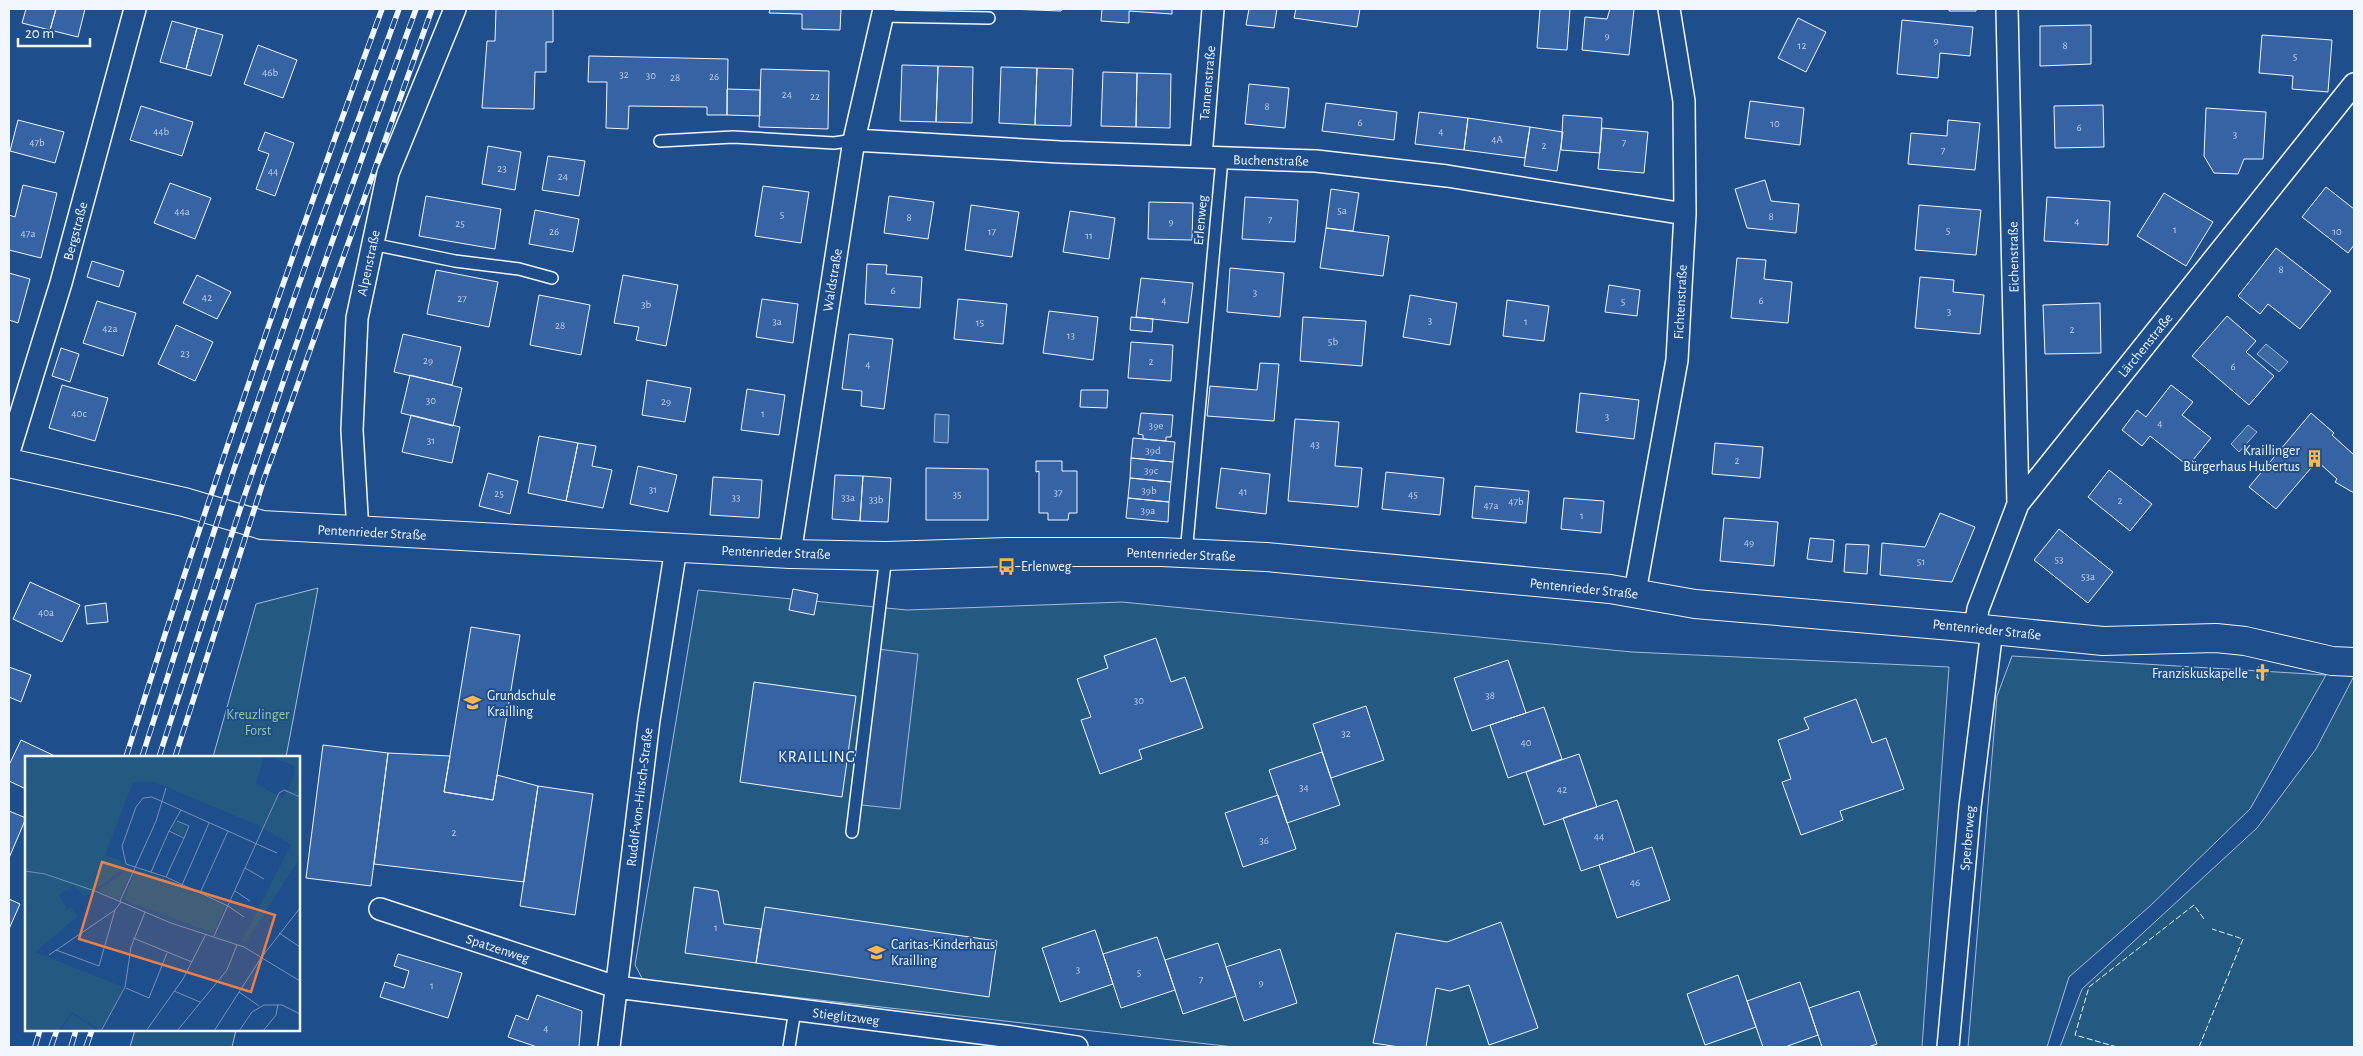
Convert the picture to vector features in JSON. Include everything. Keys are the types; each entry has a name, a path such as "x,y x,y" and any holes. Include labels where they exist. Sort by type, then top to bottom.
{"street":[{"name":"Bergstraße","path":"9,452 61,283 135,9"},
{"name":"Alpenstraße","path":"358,532 352,430 357,318 388,174 455,9"},
{"name":"Tannenstraße","path":"1201,158 1214,9"},
{"name":"Fichtenstraße","path":"1635,592 1677,360 1686,214 1684,101 1669,9"},
{"name":"Eichenstraße","path":"2007,9 2018,504"},
{"name":"Waldstraße","path":"790,554 854,140 883,13"},
{"name":"Lärchenstraße","path":"1983,629 1978,609 2018,504 2354,84"},
{"name":"Buchenstraße","path":"854,140 1222,159 1316,161 1437,175 1686,214"},
{"name":"Pentenrieder Straße","path":"9,463 184,502 262,525 358,532 790,554 886,556 1007,552 1161,552 1266,557 1635,592 1695,604 2104,641 2216,638 2245,641 2332,661 2354,662"},
{"name":"Rudolf-von-Hirsch-Straße","path":"608,1047 649,720 676,548"},
{"name":"Sperberweg","path":"1948,1047 1970,807 1983,629"},
{"name":"Spatzenweg","path":"380,909 616,988"},
{"name":"Stieglitzweg","path":"616,988 795,1010 1011,1042 1077,1047"}],"lane":[{"path":"883,13 989,18"},
{"path":"660,140 733,137 834,143 854,140"},
{"name":"Erlenweg","path":"1186,554 1222,159"},
{"path":"372,244 455,261 519,269 552,278"},
{"path":"852,832 886,556"},
{"path":"789,1047 795,1010"}],"green space":[{"name":"Kreuzlinger Forst","path":"318,588 286,756 213,756 256,604"},
{"path":"698,590 907,610 1122,602 1632,652 1949,667 1922,1047 1234,1047 643,980 635,965"},
{"path":"2012,656 2326,675 2250,809 2150,906 2069,977 2047,1047 1968,1047 1997,696"},
{"path":"2354,676 2354,1047 2060,1047 2082,989 2257,828 2316,749"},
{"path":"135,1031 236,1031 232,1047 130,1047"}],"shaded area":[{"path":"2266,344 2288,362 2279,372 2257,354"},
{"path":"935,414 949,415 948,443 934,442"},
{"path":"2248,425 2257,432 2239,452 2231,444"},
{"path":"870,648 918,654 900,809 852,804"}],"building":[{"path":"26,9 56,9 50,30 22,23"},
{"path":"56,9 85,9 78,37 50,30"},
{"path":"496,9 553,9 553,42 546,42 546,72 535,72 534,109 482,108 487,41 495,41"},
{"path":"770,9 841,9 840,30 802,29 802,14 769,13"},
{"path":"1006,9 1062,9 1061,11"},
{"path":"1102,9 1172,9 1172,14 1129,11 1129,23 1101,21"},
{"path":"1249,9 1277,9 1274,28 1246,25"},
{"path":"1296,9 1360,9 1357,27 1294,18"},
{"path":"1540,9 1570,9 1567,50 1537,48"},
{"path":"1610,9 1634,9 1629,55 1582,50 1585,17 1607,19"},
{"path":"1949,9 1976,9 1976,11 1949,11"},
{"path":"1798,18 1826,32 1806,72 1778,58"},
{"path":"1902,20 1973,27 1970,56 1940,53 1938,78 1897,74"},
{"path":"172,21 197,28 186,69 160,62"},
{"path":"2091,25 2091,64 2040,66 2040,26"},
{"path":"197,28 223,35 211,76 186,69"},
{"path":"2262,35 2332,40 2328,92 2292,89 2293,76 2259,73"},
{"path":"258,45 297,60 283,98 244,84"},
{"path":"589,56 728,59 727,115 707,115 707,107 629,106 628,129 606,128 607,82 588,82"},
{"path":"902,65 938,66 936,122 900,121"},
{"path":"938,66 973,67 972,123 936,122"},
{"path":"1001,67 1037,68 1035,125 999,123"},
{"path":"1037,68 1073,69 1071,126 1035,125"},
{"path":"761,69 829,71 828,129 759,127"},
{"path":"1103,72 1137,73 1136,127 1101,126"},
{"path":"1137,73 1171,74 1170,128 1136,127"},
{"path":"1249,84 1289,88 1285,128 1245,124"},
{"path":"727,89 760,90 760,116 727,115"},
{"path":"1750,101 1804,108 1800,145 1745,138"},
{"path":"1326,103 1397,112 1394,140 1322,131"},
{"path":"2103,105 2104,147 2055,148 2054,106"},
{"path":"141,106 193,122 182,156 130,140"},
{"path":"2206,108 2266,112 2263,159 2244,159 2238,174 2214,173 2204,156"},
{"path":"1419,112 1468,118 1464,150 1415,144"},
{"path":"1563,115 1602,118 1600,153 1561,150"},
{"path":"1468,118 1530,127 1525,158 1464,150"},
{"path":"18,120 64,132 55,163 10,151"},
{"path":"1948,120 1980,123 1975,170 1908,164 1911,133 1947,136"},
{"path":"1530,127 1563,132 1557,171 1524,166"},
{"path":"1602,128 1648,132 1644,173 1598,169"},
{"path":"265,132 294,143 275,196 256,189 269,154 258,150"},
{"path":"488,146 521,152 515,190 482,184"},
{"path":"548,156 585,161 579,196 542,190"},
{"path":"1765,180 1771,201 1799,204 1796,233 1747,228 1735,189"},
{"path":"170,183 211,198 195,239 154,223"},
{"path":"23,185 57,193 41,258 9,250 9,215 15,217"},
{"path":"763,186 809,192 801,243 755,236"},
{"path":"2326,187 2354,209 2354,245 2348,253 2302,217"},
{"path":"1331,189 1359,193 1353,231 1326,228"},
{"path":"2164,193 2213,222 2186,266 2137,236"},
{"path":"426,196 501,209 495,249 419,236"},
{"path":"889,196 934,202 928,239 884,233"},
{"path":"1245,197 1298,200 1295,242 1242,239"},
{"path":"2047,197 2110,201 2108,245 2044,241"},
{"path":"1149,202 1193,203 1192,240 1148,239"},
{"path":"971,205 1019,212 1012,257 965,250"},
{"path":"1919,205 1981,210 1976,255 1915,250"},
{"path":"535,210 579,219 573,252 529,244"},
{"path":"1070,211 1115,218 1109,259 1063,252"},
{"path":"1326,228 1389,236 1383,276 1320,268"},
{"path":"2276,248 2331,291 2300,329 2268,304 2260,314 2238,296"},
{"path":"1737,258 1766,260 1764,279 1792,282 1788,323 1731,318"},
{"path":"92,261 124,271 119,287 87,277"},
{"path":"867,264 887,265 886,274 922,277 920,308 865,304"},
{"path":"1230,268 1284,273 1280,317 1227,312"},
{"path":"436,270 498,282 489,327 427,314"},
{"path":"9,273 30,279 18,323 9,320"},
{"path":"197,275 231,292 217,319 183,303"},
{"path":"623,275 678,285 666,346 636,340 639,327 614,323"},
{"path":"1920,277 1954,280 1953,292 1984,295 1980,334 1915,328"},
{"path":"1141,278 1193,283 1188,323 1136,317"},
{"path":"1609,285 1640,290 1637,316 1605,312"},
{"path":"539,295 590,305 581,355 530,345"},
{"path":"1410,295 1457,303 1450,345 1403,337"},
{"path":"762,299 798,304 793,343 756,337"},
{"path":"958,299 1007,304 1003,344 954,339"},
{"path":"1507,300 1549,306 1544,341 1503,336"},
{"path":"97,301 136,313 123,356 83,343"},
{"path":"2100,303 2101,353 2045,354 2043,305"},
{"path":"1049,311 1098,317 1093,360 1043,353"},
{"path":"2227,316 2256,341 2246,352 2274,376 2249,405 2192,356"},
{"path":"1131,317 1153,319 1152,332 1130,330"},
{"path":"1303,317 1366,321 1362,366 1300,361"},
{"path":"176,325 213,342 195,381 158,364"},
{"path":"403,334 461,347 452,385 394,372"},
{"path":"849,334 893,339 884,409 861,406 862,391 842,389"},
{"path":"1131,342 1173,345 1171,381 1128,378"},
{"path":"61,348 79,354 70,382 52,376"},
{"path":"1260,363 1279,364 1274,421 1207,416 1210,386 1257,390"},
{"path":"410,375 462,388 453,426 401,413"},
{"path":"647,380 691,388 685,422 642,415"},
{"path":"62,385 108,398 95,441 49,428"},
{"path":"2171,385 2193,402 2182,415 2211,438 2188,466 2150,436 2142,446 2122,430 2137,410 2146,417"},
{"path":"747,389 785,395 779,435 741,430"},
{"path":"1081,390 1108,390 1107,408 1080,407"},
{"path":"1580,393 1639,400 1634,439 1576,432"},
{"path":"1141,413 1173,415 1171,437 1166,437 1166,441 1143,439 1143,435 1138,434"},
{"name":"Kraillinger Bürgerhaus Hubertus","path":"2311,413 2334,433 2332,435 2354,455 2354,493 2335,482 2337,479 2317,461 2276,509 2249,487"},
{"path":"411,415 460,427 452,463 402,452"},
{"path":"1295,419 1339,422 1335,466 1362,468 1358,507 1288,501"},
{"path":"539,436 578,443 566,501 528,493"},
{"path":"1133,438 1175,442 1173,462 1131,458"},
{"path":"578,443 596,446 592,466 612,470 603,508 566,501"},
{"path":"1715,443 1763,447 1760,478 1712,474"},
{"path":"1131,458 1173,462 1171,482 1130,478"},
{"path":"1036,461 1062,461 1062,471 1077,471 1077,513 1069,513 1068,520 1048,520 1048,513 1039,513 1039,471 1036,472"},
{"path":"638,466 677,475 668,512 630,504"},
{"path":"926,468 988,469 988,520 926,520"},
{"path":"1221,468 1270,474 1266,514 1216,508"},
{"path":"2109,470 2152,504 2130,531 2088,497"},
{"path":"1386,472 1444,478 1440,515 1382,509"},
{"path":"488,473 518,481 510,514 479,506"},
{"path":"835,475 863,476 860,521 832,519"},
{"path":"863,476 891,478 888,522 860,521"},
{"path":"713,477 762,480 759,518 710,515"},
{"path":"1130,478 1171,482 1169,502 1128,498"},
{"path":"1475,486 1529,491 1526,523 1472,518"},
{"path":"1128,498 1169,502 1168,522 1126,518"},
{"path":"1564,498 1604,501 1601,533 1561,529"},
{"path":"1940,513 1975,527 1952,582 1880,575 1882,543 1925,547"},
{"path":"1724,518 1778,522 1774,566 1720,561"},
{"path":"2059,529 2113,572 2088,603 2034,560"},
{"path":"1810,538 1834,540 1832,562 1807,559"},
{"path":"1846,544 1869,545 1867,574 1844,572"},
{"path":"30,582 80,605 62,642 13,619"},
{"path":"793,589 818,594 814,615 789,610"},
{"path":"106,603 108,622 87,624 85,606"},
{"path":"471,627 520,635 493,800 444,792"},
{"path":"1156,638 1171,682 1185,677 1203,728 1139,750 1142,759 1100,774 1081,720 1091,717 1077,679 1108,668 1104,656"},
{"path":"1508,660 1526,713 1472,731 1454,678"},
{"path":"9,667 31,675 21,702 9,697"},
{"name":"Franziskuskapelle","path":"2258,667 2267,668 2265,679 2257,678"},
{"path":"754,682 856,696 842,797 740,782"},
{"path":"1856,699 1872,743 1886,738 1904,789 1840,811 1843,820 1801,835 1782,782 1791,779 1778,740 1809,729 1804,718"},
{"path":"1366,706 1384,760 1331,778 1313,724"},
{"path":"1544,707 1562,759 1508,778 1490,725"},
{"path":"21,740 55,756 25,756 25,789 9,781 9,765"},
{"path":"323,745 388,753 371,886 306,878"},
{"path":"1322,752 1340,805 1287,823 1269,770"},
{"path":"388,753 450,756 444,792 493,800 497,775 538,786 524,882 374,864"},
{"path":"1579,754 1597,807 1544,825 1526,772"},
{"path":"538,786 593,794 575,915 520,906"},
{"path":"1278,795 1296,849 1243,867 1225,813"},
{"path":"1617,800 1635,853 1581,871 1563,818"},
{"path":"9,811 25,818 25,820 9,858"},
{"path":"1652,847 1670,900 1617,918 1599,865"},
{"path":"694,887 718,891 724,924 761,929 756,963 685,953"},
{"path":"9,899 20,904 9,929"},
{"name":"Caritas-Kinderhaus Krailling","path":"765,907 997,941 989,997 756,963"},
{"path":"1501,922 1538,1028 1489,1045 1469,985 1450,991 1436,988 1426,1047 1399,1047 1373,1043 1396,933 1447,942"},
{"path":"1095,930 1113,984 1060,1002 1042,948"},
{"path":"1157,937 1175,990 1121,1008 1103,954"},
{"path":"1218,943 1236,996 1183,1014 1165,960"},
{"path":"1280,949 1297,1003 1244,1021 1226,967"},
{"path":"398,954 462,973 448,1018 380,997 385,982 404,988 409,971 394,966"},
{"path":"1738,975 1756,1027 1705,1045 1687,994"},
{"path":"1800,982 1818,1035 1785,1047 1763,1047 1747,1001"},
{"path":"1859,991 1877,1044 1868,1047 1822,1047 1809,1008"},
{"path":"537,995 582,1011 579,1047 537,1047 508,1037 516,1015 528,1020"}],"railway":[{"path":"126,756 250,381 382,9"},
{"path":"142,756 234,469 323,216 399,9"},
{"path":"159,756 283,382 416,9"},
{"path":"175,756 264,479 432,9"},
{"path":"35,1047 40,1031"},
{"path":"51,1047 57,1031"},
{"path":"71,1047 76,1031"},
{"path":"86,1047 92,1031"}],"fence":[{"path":"2117,1047 2075,1035 2089,987 2194,905 2204,919"},
{"path":"2199,1047 2243,939 2212,929"}],"place":[{"name":"Kraillinger Bürgerhaus Hubertus","path":"2314,458"},
{"name":"Erlenweg","path":"1007,566"},
{"name":"Franziskuskapelle","path":"2262,673"},
{"name":"Grundschule Krailling","path":"473,703"},
{"name":"Caritas-Kinderhaus Krailling","path":"877,952"}],"district":[{"name":"KRAILLING","path":"817,756"}]}
